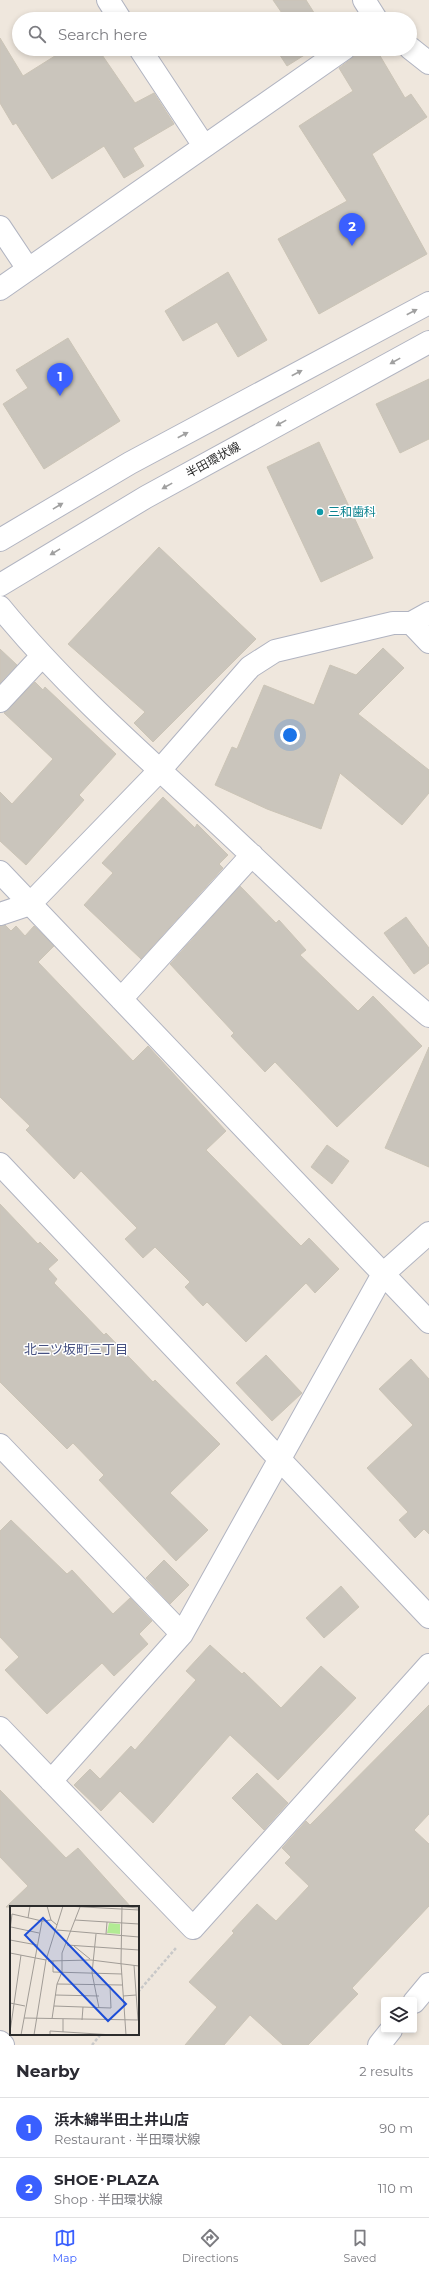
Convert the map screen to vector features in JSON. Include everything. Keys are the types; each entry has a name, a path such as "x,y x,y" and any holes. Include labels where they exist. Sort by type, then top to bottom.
{"street":[{"path":"108,0 116,12"},
{"path":"364,0 372,12"},
{"path":"417,54 429,63"},
{"path":"145,56 204,146"},
{"path":"0,289 334,56"},
{"path":"0,227 28,268"},
{"path":"0,540 130,463 429,303"},
{"name":"半田環状線","path":"0,585 146,497 429,342"},
{"path":"0,607 42,656 160,770 379,975 429,1016"},
{"path":"0,914 30,904 160,770 250,667 275,651 420,618 429,642"},
{"path":"0,701 42,656"},
{"path":"121,999 252,855"},
{"path":"0,872 429,1322"},
{"path":"0,1164 429,1617"},
{"path":"51,1781 182,1634 383,1274 429,1233"},
{"path":"0,1445 182,1634"},
{"path":"0,1728 193,1928 429,1665"},
{"path":"417,1998 429,1984"},
{"path":"379,2045 389,2033"},
{"path":"0,2042 3,2045"}],"path":[{"path":"139,1991 193,1928"},
{"path":"92,2045 100,2035"}],"building":[{"path":"273,0 306,0 314,12 281,12"},
{"path":"0,38 23,76 55,56 103,56 135,103 154,93 174,124 133,148 144,166 124,178 104,146 52,179 16,123 13,125 0,103"},
{"path":"281,56 303,56 287,66"},
{"path":"352,56 380,56 405,98 411,94 427,117 372,154 427,254 319,314 278,239 347,201 299,126 353,91 339,68 351,59"},
{"path":"228,272 267,340 238,357 217,322 183,341 165,311"},
{"path":"68,338 120,421 44,469 3,404 28,388 16,370"},
{"path":"429,379 429,439 400,453 376,404"},
{"name":"三和歯科","path":"319,442 373,558 321,582 267,467"},
{"path":"159,547 256,639 153,742 134,723 145,712 68,644"},
{"path":"383,648 404,668 358,714 429,770 429,793 402,825 340,773 321,829 267,809 215,785 232,747 237,749 264,685 314,705 330,665 356,675"},
{"path":"0,649 17,665 0,683"},
{"path":"35,682 43,690 45,687 116,754 79,795 84,800 26,865 0,841 0,792 12,804 53,759 4,713"},
{"path":"163,797 195,828 197,824 228,855 219,864 223,868 141,959 84,905 113,873 102,863"},
{"path":"240,886 276,923 279,920 306,950 300,955 358,1011 373,996 422,1046 337,1127 275,1062 265,1072 231,1036 234,1033 170,964"},
{"path":"406,917 429,948 429,963 414,974 384,933"},
{"path":"5,925 11,931 16,926 25,936 34,926 54,946 38,962 133,1061 148,1046 226,1131 206,1150 301,1246 309,1238 339,1269 315,1293 306,1283 246,1342 207,1302 203,1306 185,1287 190,1282 155,1247 143,1258 125,1239 137,1228 81,1171 74,1179 26,1130 30,1126 0,1097 0,926"},
{"path":"429,1047 429,1167 385,1148"},
{"path":"327,1145 349,1161 332,1184 311,1167"},
{"path":"0,1204 38,1244 40,1242 58,1260 48,1269 57,1279 54,1283 104,1335 106,1333 153,1382 155,1380 220,1444 170,1493 208,1530 176,1561 99,1480 104,1475 73,1443 67,1449 0,1382"},
{"path":"266,1355 302,1393 272,1421 236,1383"},
{"path":"411,1359 429,1379 429,1534 424,1529 415,1538 399,1520 408,1512 367,1468 413,1425 379,1389"},
{"path":"11,1520 67,1574 72,1570 113,1614 130,1598 152,1621 139,1634 148,1644 114,1676 102,1663 47,1714 5,1670 19,1657 0,1637 0,1531"},
{"path":"164,1560 189,1585 170,1604 146,1578"},
{"path":"341,1586 359,1607 324,1638 306,1618"},
{"path":"210,1645 242,1674 244,1672 281,1708 321,1666 356,1698 278,1780 230,1735 153,1823 120,1791 101,1811 74,1785 90,1769 100,1779 131,1746 135,1750 196,1680 186,1671"},
{"path":"429,1705 429,1814 414,1830 429,1844 429,1906 352,1988 358,1994 308,2045 283,2045 250,2015 224,2045 185,2045 217,2007 189,1982 234,1933 232,1931 257,1904 276,1921 309,1886 285,1863 291,1857 282,1848 306,1821 310,1825"},
{"path":"257,1773 288,1803 264,1830 232,1798"},
{"path":"0,1790 66,1858 78,1848 130,1906 6,1907 28,1886 0,1857"}],"place":[{"name":"SHOE･PLAZA","path":"352,246"},
{"name":"浜木綿半田土井山店","path":"60,396"},
{"name":"三和歯科","path":"320,512"}],"district":[{"name":"北二ツ坂町三丁目","path":"76,1349"}]}
